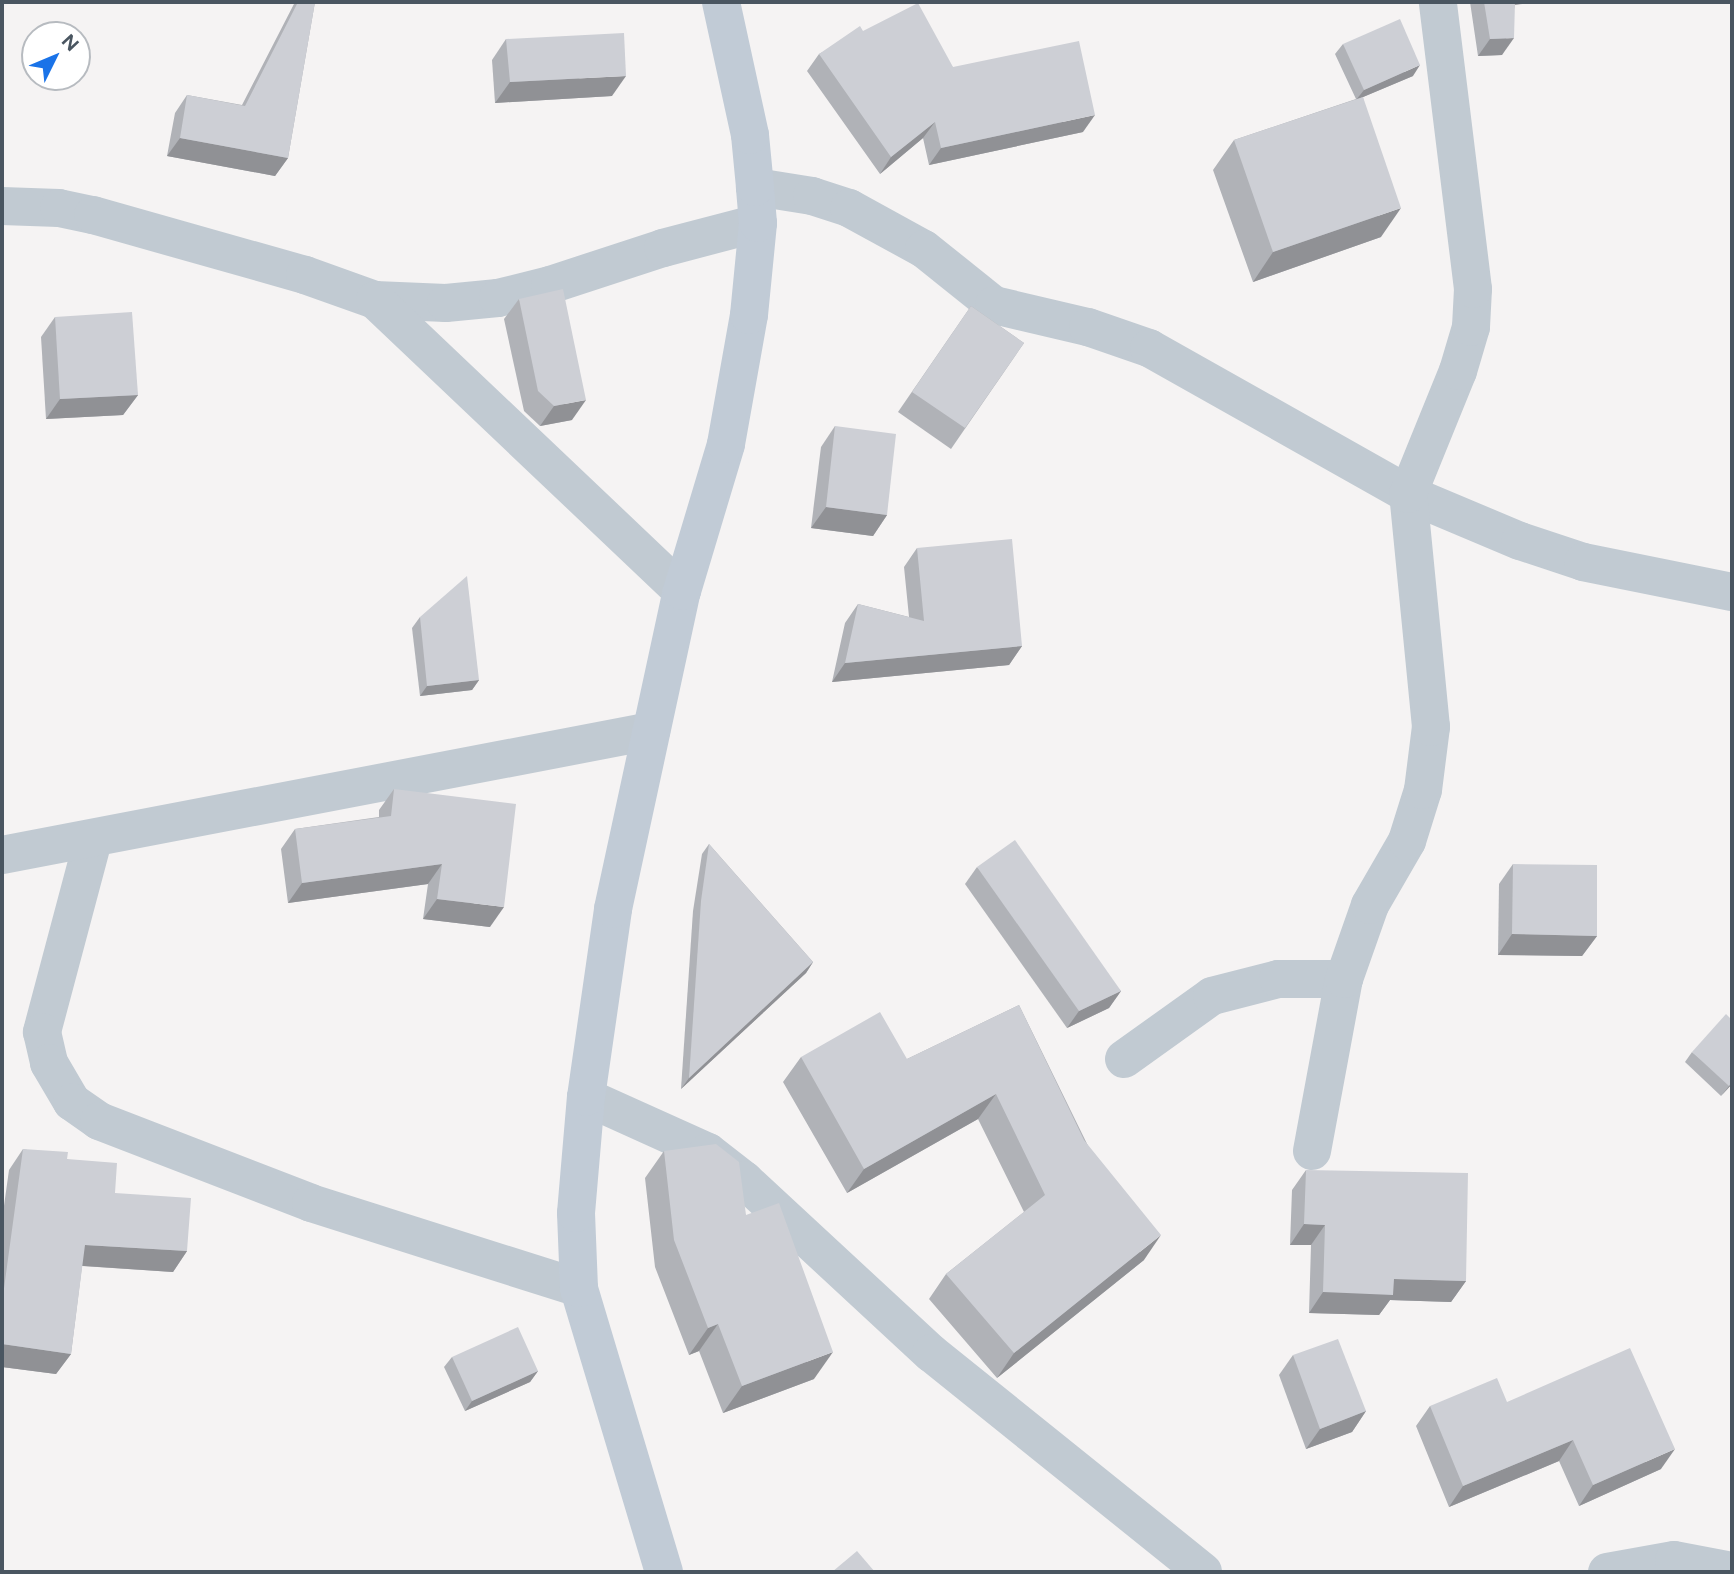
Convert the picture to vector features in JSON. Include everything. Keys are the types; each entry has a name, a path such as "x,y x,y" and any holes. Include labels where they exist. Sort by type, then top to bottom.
{"street":[{"path":"664,1572 579,1288 576,1213 586,1097 613,909 681,591 726,444 749,316 757,205 750,135 721,2"},
{"path":"1312,1151 1344,979 1370,905 1407,841 1423,790 1431,727 1409,494 1458,371 1471,327 1473,289 1438,2"},
{"path":"2,206 93,215 305,275 374,300 446,303 498,298 757,205 812,196 860,214 924,249 994,305 1088,327 1149,348 1409,494 1583,562 1732,592"},
{"path":"374,300 681,591"},
{"path":"2,855 93,840 651,731"},
{"path":"93,840 42,1032 49,1063 72,1102 99,1121 311,1203 579,1288"},
{"path":"1124,1059 1212,996 1278,979 1344,979"},
{"path":"586,1097 676,1136 735,1173 931,1353 1203,1572"},
{"path":"1607,1572 1674,1559 1732,1571"}],"building":[{"path":"298,2 315,2 288,158 180,138 187,95 245,106"},
{"path":"1484,2 1515,2 1514,38 1490,39"},
{"path":"918,3 953,67 1079,41 1095,115 941,148 935,122 891,157 819,54 860,26 863,31"},
{"path":"1400,19 1420,65 1364,90 1343,44"},
{"path":"624,33 626,76 510,82 506,39"},
{"path":"1363,97 1401,208 1273,252 1234,140"},
{"path":"563,289 586,400 554,406 538,391 519,299"},
{"path":"971,306 1024,343 965,428 912,392"},
{"path":"132,312 138,395 60,399 55,317"},
{"path":"835,426 896,434 887,515 826,507"},
{"path":"1012,539 1022,646 845,663 858,604 924,621 917,548"},
{"path":"467,576 479,680 427,686 420,617"},
{"path":"394,789 516,804 504,907 437,899 442,864 302,883 295,829 391,816"},
{"path":"1015,840 1121,991 1079,1011 977,867"},
{"path":"709,844 813,962 689,1078 701,901"},
{"path":"1513,864 1597,865 1597,936 1512,934"},
{"path":"1019,1005 1084,1140 1161,1235 1014,1353 946,1274 1045,1195 996,1094 864,1169 801,1057 880,1012 907,1059"},
{"path":"1726,1014 1732,1020 1732,1082 1729,1086 1692,1052"},
{"path":"716,1144 739,1162 746,1215 779,1203 833,1352 742,1386 718,1324 708,1328 674,1240 664,1151"},
{"path":"23,1149 68,1152 67,1159 117,1163 115,1193 191,1198 187,1251 85,1245 71,1354 2,1344 2,1303"},
{"path":"1306,1170 1468,1173 1466,1281 1394,1279 1393,1295 1323,1292 1325,1225 1304,1224"},
{"path":"518,1327 538,1371 472,1401 452,1357"},
{"path":"1338,1339 1366,1411 1320,1429 1293,1355"},
{"path":"1630,1348 1675,1449 1593,1485 1573,1440 1463,1486 1430,1406 1497,1378 1507,1402"},
{"path":"857,1551 875,1572 832,1572"}]}
